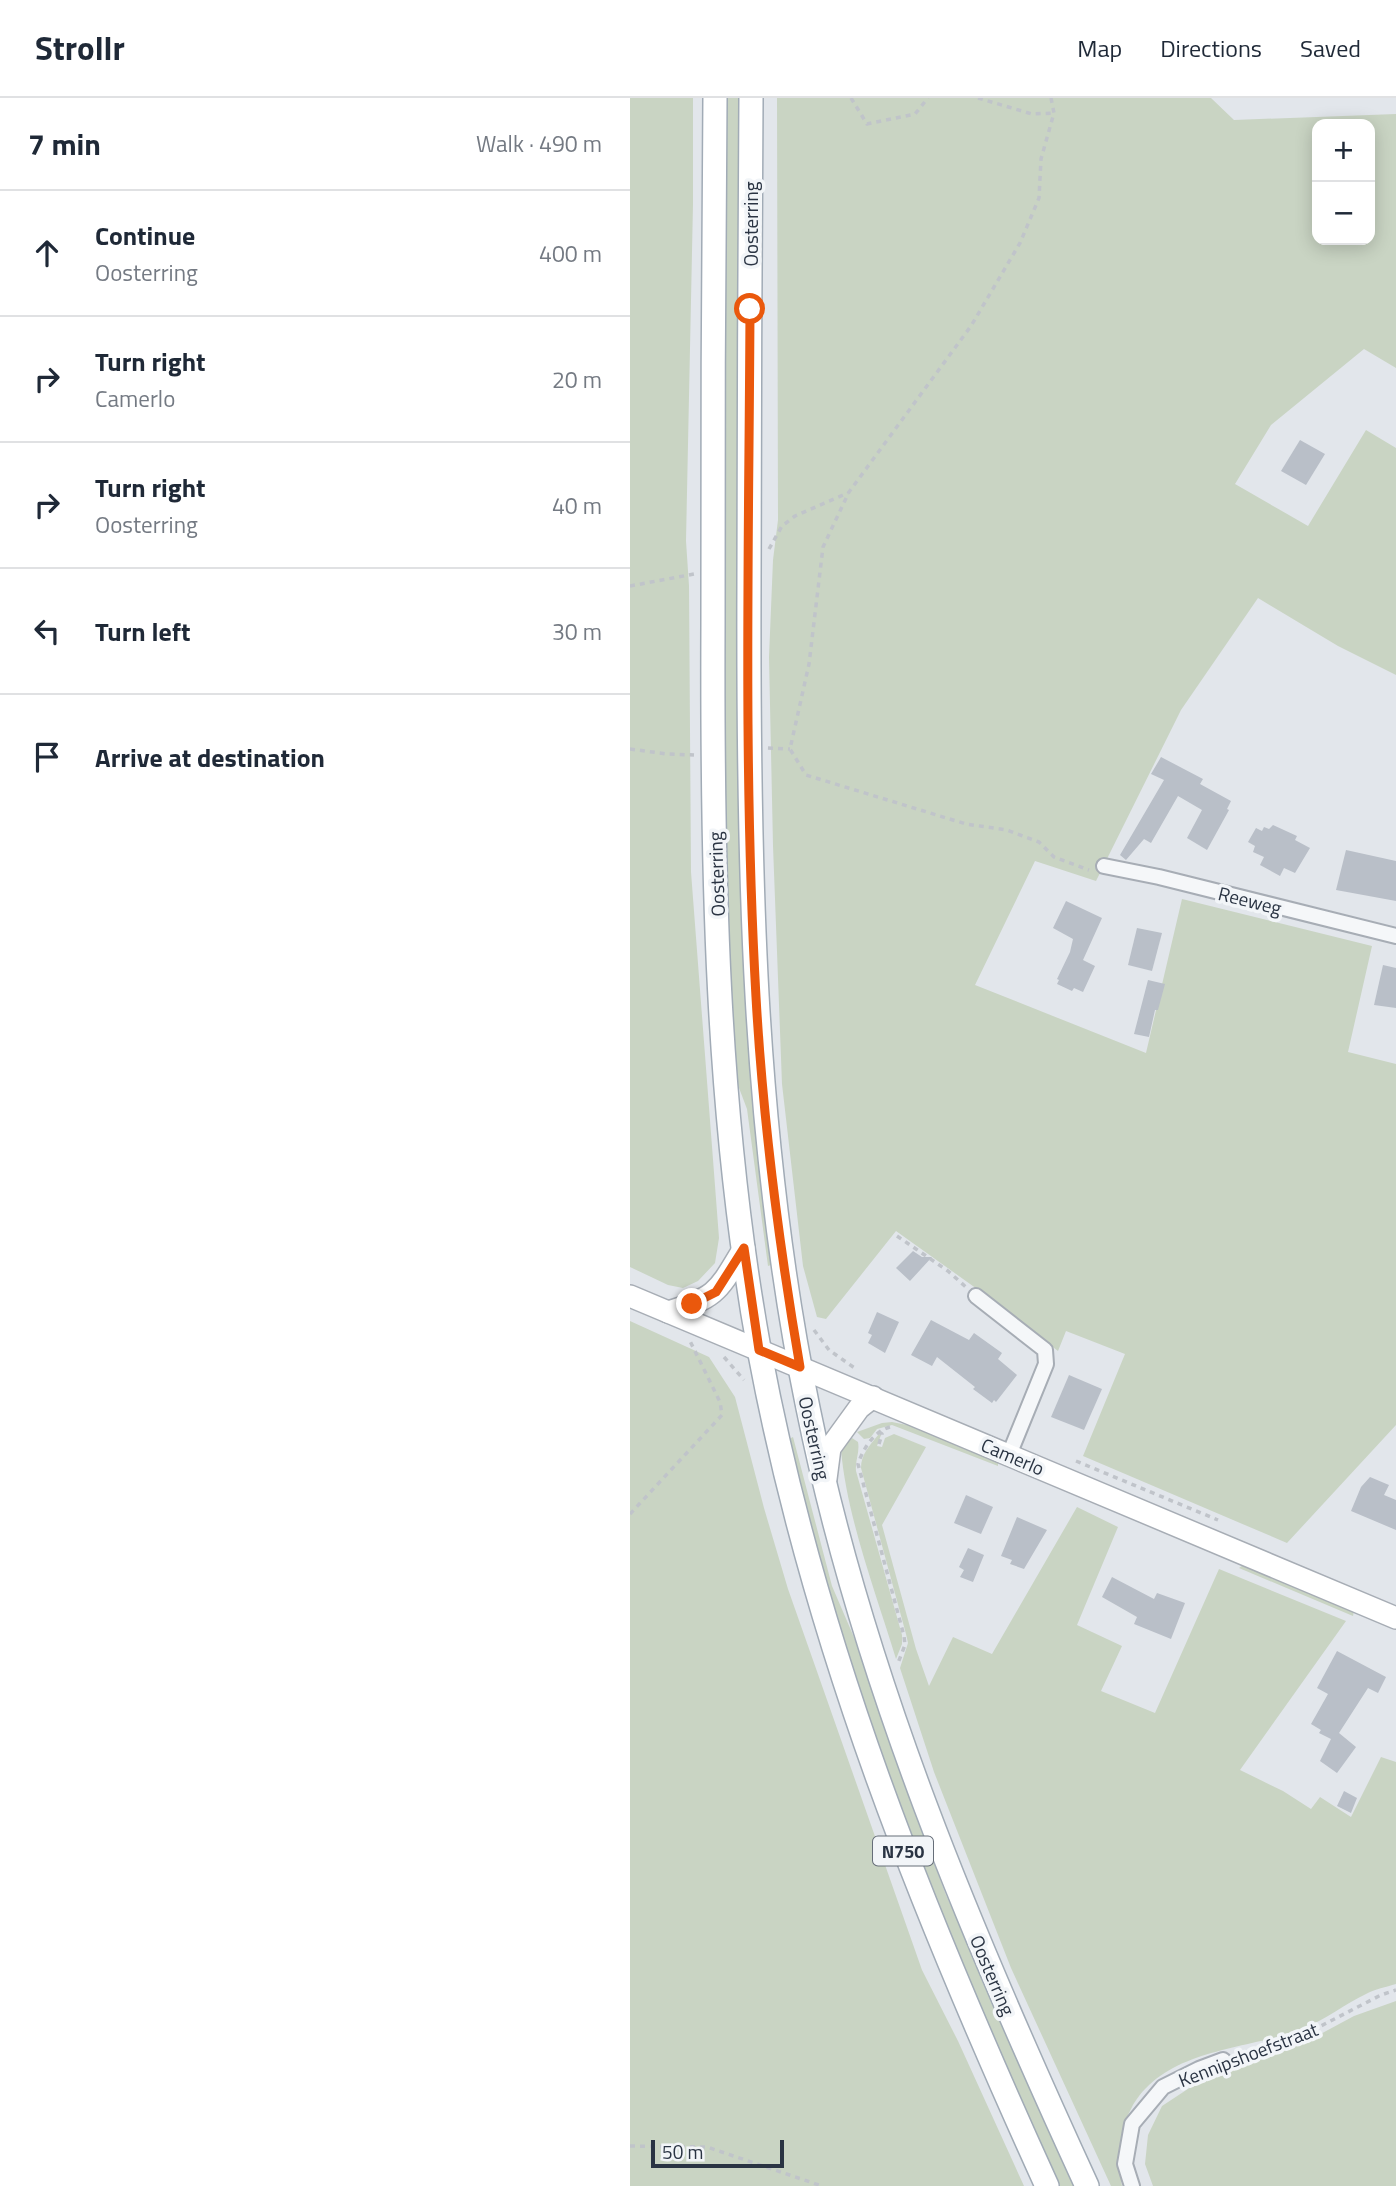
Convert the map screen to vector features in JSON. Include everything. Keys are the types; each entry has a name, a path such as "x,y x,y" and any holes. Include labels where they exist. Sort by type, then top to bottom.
{"main road":[{"name":"Oosterring","path":"715,98 712,778 720,999 729,1122 759,1350 792,1503 848,1696 896,1834 928,1915 1047,2186"},
{"name":"Oosterring","path":"751,98 748,748 755,983 764,1103 781,1245 800,1367 838,1533 879,1671 932,1826 995,1979 1087,2186"},
{"path":"668,1312 716,1292 744,1248"},
{"name":"Camerlo","path":"630,1296 1396,1618"},
{"path":"825,1482 830,1448 859,1409 873,1397"}],"street":[{"name":"Reeweg","path":"1104,866 1159,877 1396,936"},
{"path":"976,1296 1045,1350 1046,1364 1009,1455"},
{"name":"Kennipshoefstraat","path":"1132,2186 1125,2164 1132,2124 1163,2087 1223,2060"}],"path":[{"path":"851,98 867,124 915,114 928,98"},
{"path":"978,98 1032,114 1054,113"},
{"path":"1051,98 1054,113 1041,159 1039,198 1020,243 971,326 849,492 822,547 822,567 809,664 790,749 806,775 966,824 1007,830 1039,842 1054,857 1090,870 1104,866"},
{"path":"767,537 767,551 782,526 795,516 849,492"},
{"path":"630,586 694,574"},
{"path":"767,748 790,749"},
{"path":"630,749 694,755"},
{"path":"897,1236 948,1271 976,1296"},
{"path":"814,1330 828,1350 841,1361 865,1373"},
{"path":"630,1514 722,1415 720,1402 689,1339"},
{"path":"717,1352 733,1365 745,1381"},
{"path":"878,1444 882,1434 879,1433"},
{"path":"866,1447 858,1464 859,1472 905,1636 905,1645 897,1667"},
{"name":"Kennipshoefstraat","path":"1223,2060 1315,2029 1396,1990"},
{"path":"630,2146 707,2147 822,2186"}],"green space":[{"path":"630,98 693,98 686,541 689,586 691,872 719,1238 715,1263 698,1281 683,1288 668,1285 630,1267"},
{"path":"726,98 740,98 737,693 740,836 750,1079 774,1264 768,1266 747,1109 736,1080 724,851 722,543"},
{"path":"777,98 1211,98 1234,120 1396,114 1396,368 1364,349 1271,425 1235,484 1308,526 1366,430 1396,448 1396,675 1338,646 1258,598 1181,710 1096,881 1035,861 975,985 1146,1053 1182,899 1372,946 1348,1052 1396,1064 1396,1425 1287,1543 1083,1456 1125,1354 1066,1331 1058,1351 896,1231 826,1319 817,1317 803,1266 782,1084 769,657 773,560 778,520"},
{"path":"630,1321 709,1357 735,1397 788,1589 922,1970 958,2041 1024,2186 630,2186"},
{"path":"892,1422 912,1426 998,1461 998,1466 892,1425 877,1429 870,1438 864,1439 857,1432"},
{"path":"879,1434 881,1435 877,1446 882,1447 885,1438 894,1434 926,1447 882,1525 916,1649 929,1686 953,1637 992,1654 1077,1507 1118,1527 1077,1625 1122,1646 1101,1691 1155,1713 1219,1569 1346,1621 1240,1770 1283,1791 1311,1809 1320,1797 1351,1817 1381,1757 1396,1762 1396,1984 1369,1992 1305,2028 1209,2054 1164,2073 1146,2089 1131,2109 1123,2127 1119,2166 1122,2186 1111,2186 1011,1968 934,1772 900,1668 908,1643 861,1468 864,1454"},
{"path":"793,1437 832,1586 859,1649 946,1895 1077,2186 1060,2186 970,1982 913,1844 862,1705 840,1634 789,1439"},
{"path":"852,1438 858,1442 856,1471 902,1635 902,1644 896,1659 849,1502 841,1450"},
{"path":"1246,1563 1354,1611 1353,1616 1239,1568"},
{"path":"1396,2001 1396,2186 1153,2186 1145,2164 1148,2135 1162,2106 1200,2081 1302,2044 1354,2016"}],"building":[{"path":"1300,440 1325,454 1306,485 1281,471"},
{"path":"1161,757 1203,779 1200,784 1231,801 1227,809 1229,810 1207,850 1187,838 1202,810 1178,796 1151,843 1144,839 1126,860 1120,855 1164,780 1151,774"},
{"path":"1273,825 1297,836 1295,840 1310,848 1295,873 1284,868 1280,876 1260,865 1264,857 1253,852 1255,846 1248,842 1256,828 1262,831 1264,827 1269,829"},
{"path":"1346,850 1396,861 1396,901 1336,890"},
{"path":"1066,901 1102,918 1083,960 1095,966 1083,992 1074,988 1072,991 1057,984 1073,939 1053,928"},
{"path":"1137,928 1162,933 1152,971 1128,965"},
{"path":"1383,965 1396,968 1396,1008 1374,1005"},
{"path":"1148,980 1165,984 1149,1037 1134,1034"},
{"path":"913,1251 922,1257 932,1257 910,1281 896,1268"},
{"path":"877,1312 899,1322 885,1353 868,1343 872,1335 868,1333"},
{"path":"931,1320 969,1340 974,1333 1002,1353 998,1359 1017,1375 996,1402 994,1400 992,1403 973,1389 975,1387 937,1357 932,1366 911,1355"},
{"path":"1069,1375 1102,1389 1084,1430 1051,1417"},
{"path":"1370,1477 1389,1485 1384,1495 1396,1500 1396,1530 1351,1511 1361,1487"},
{"path":"966,1495 993,1507 981,1534 954,1523"},
{"path":"1017,1517 1047,1530 1024,1569 1010,1564 1012,1560 1001,1556"},
{"path":"968,1548 984,1555 973,1582 960,1577 964,1570 959,1567"},
{"path":"1112,1577 1154,1599 1157,1593 1185,1603 1171,1639 1134,1624 1137,1617 1102,1597"},
{"path":"1337,1651 1386,1677 1378,1693 1368,1688 1339,1733 1356,1747 1337,1773 1320,1761 1331,1739 1319,1733 1321,1730 1311,1724 1328,1694 1317,1688"},
{"path":"1344,1791 1357,1798 1351,1813 1337,1806"}],"route":[{"path":"692,1304 716,1292 744,1248 759,1350 800,1367 781,1245 764,1103 756,996 748,748 750,309"}]}
